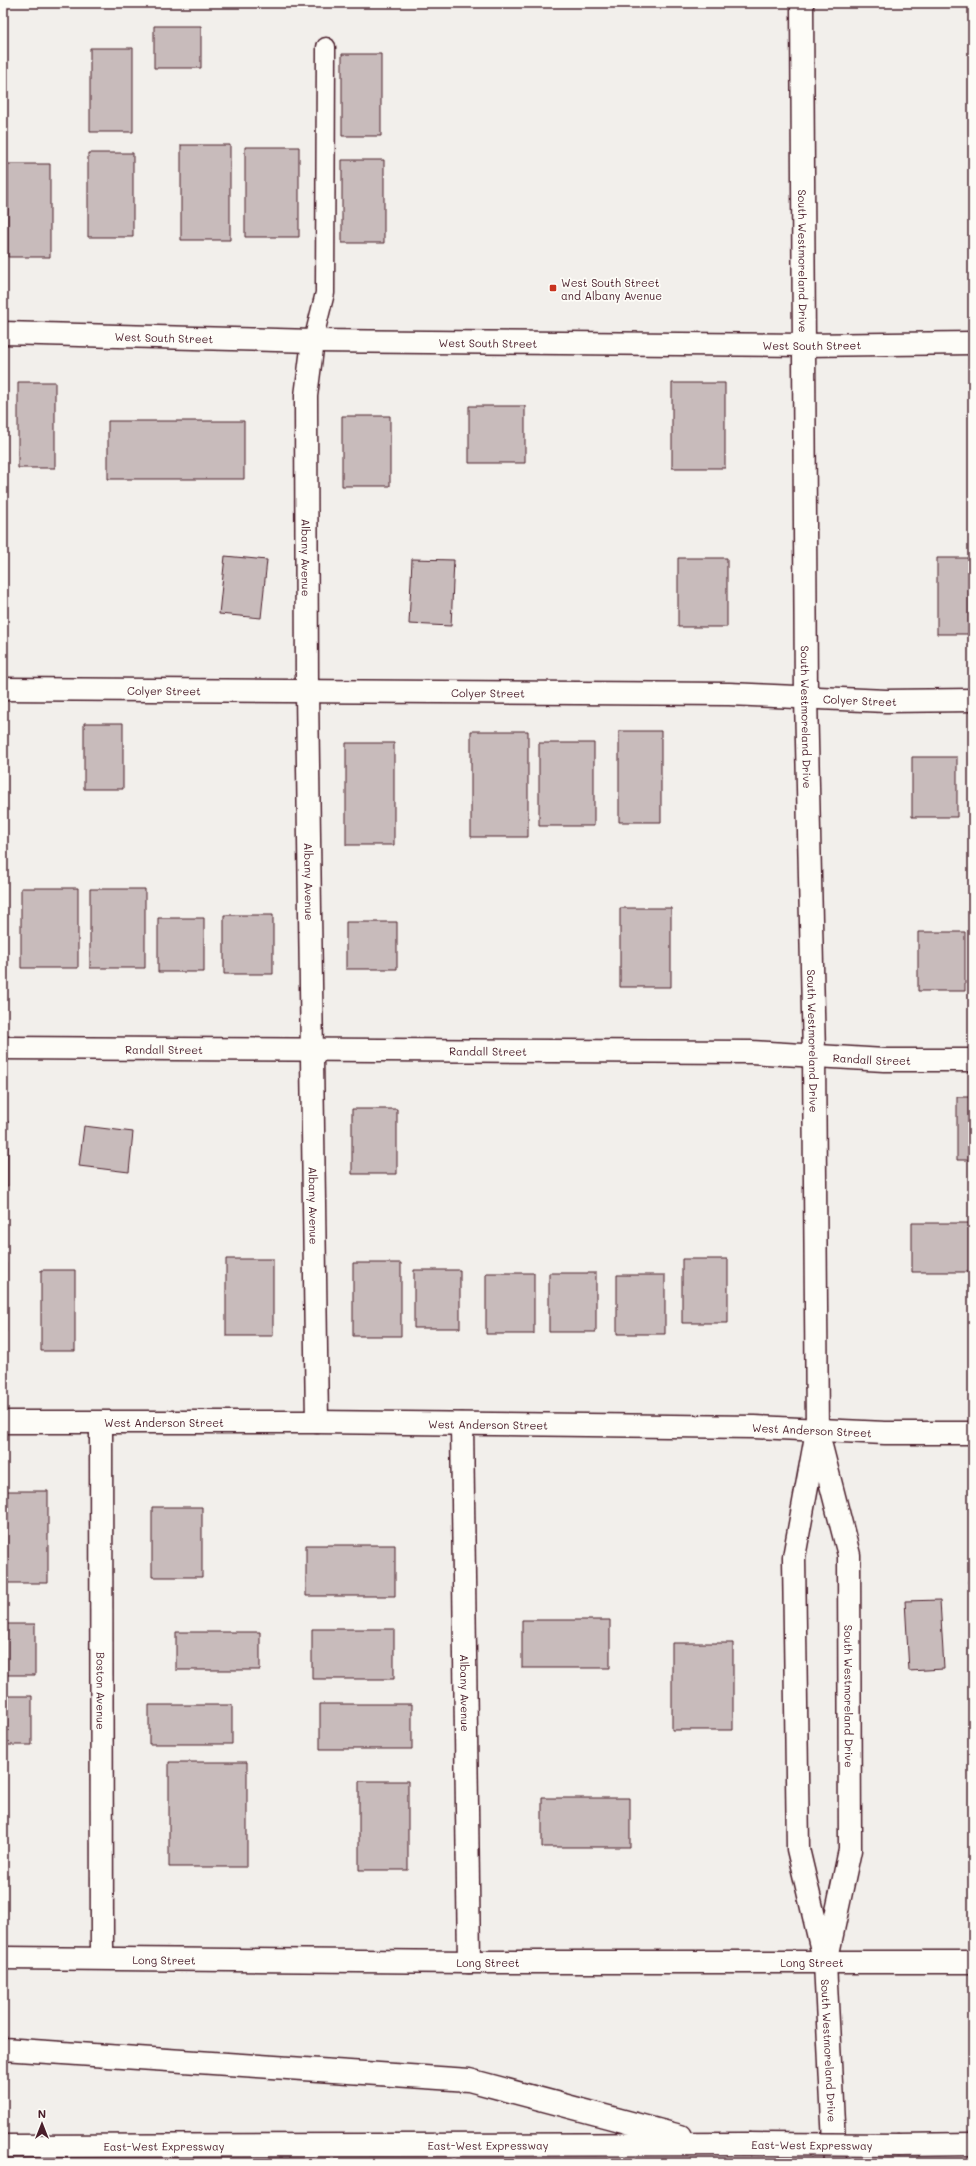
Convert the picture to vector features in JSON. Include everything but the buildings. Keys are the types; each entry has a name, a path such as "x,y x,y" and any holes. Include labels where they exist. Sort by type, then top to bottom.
{"main road":[{"name":"South Westmoreland Drive","path":"802,3 806,697 814,1056 817,1431 794,1557 798,1849 825,1963 835,2163"},
{"name":"West South Street","path":"3,333 313,342 803,345 973,343"},
{"name":"Albany Avenue","path":"313,342 306,396 307,692 317,1422"},
{"name":"Colyer Street","path":"3,689 729,694 886,701 973,700"},
{"name":"Randall Street","path":"3,1048 751,1052 884,1060 973,1060"},
{"name":"West Anderson Street","path":"3,1422 317,1422 754,1427 885,1434 973,1433"},
{"name":"Boston Avenue","path":"101,1423 102,1958"},
{"name":"Albany Avenue","path":"462,1424 469,1962"},
{"name":"South Westmoreland Drive","path":"817,1431 849,1554 850,1850 825,1963"},
{"name":"Long Street","path":"3,1958 469,1962 973,1962"},
{"path":"3,2049 469,2080 708,2143"},
{"name":"East-West Expressway","path":"3,2146 708,2143 900,2145 973,2144"}],"lane":[{"path":"313,342 325,293 326,47"}],"place":[{"name":"West South Street and Albany Avenue","path":"553,288"}]}
